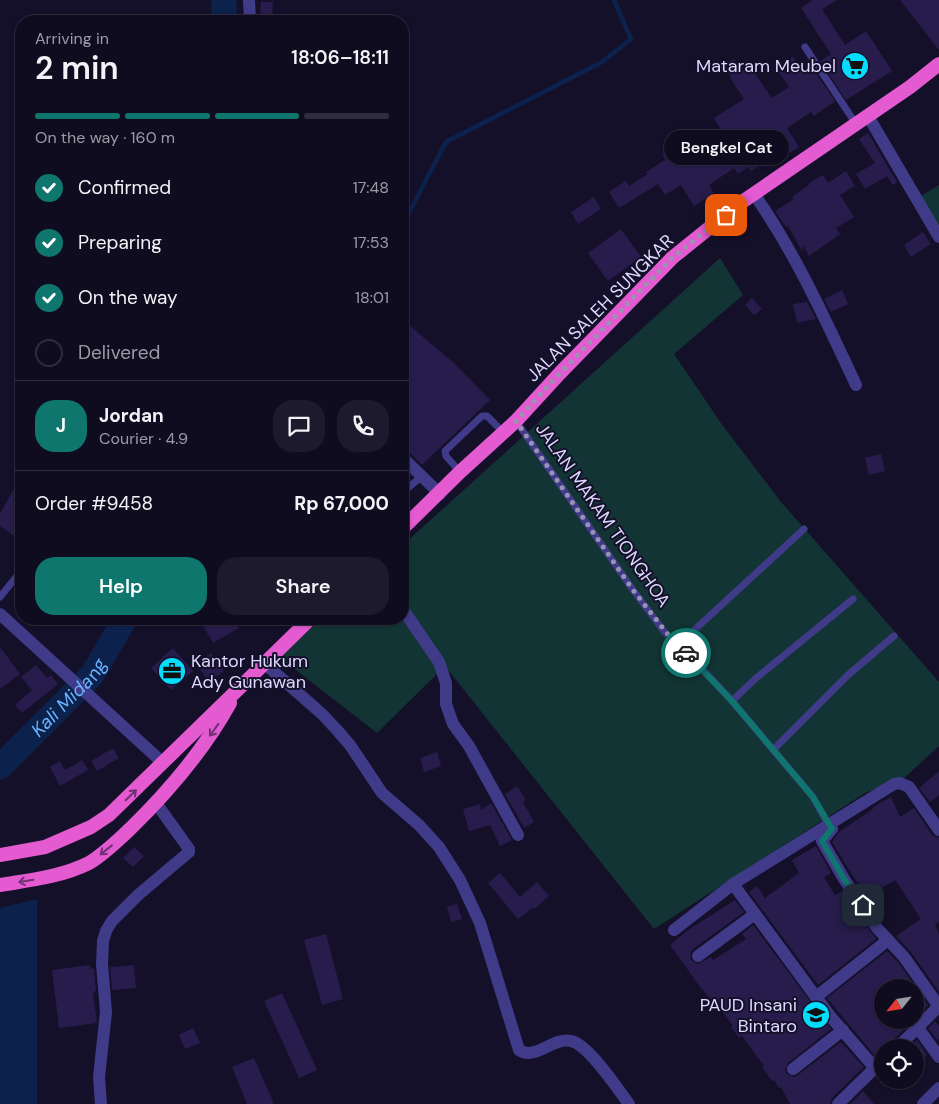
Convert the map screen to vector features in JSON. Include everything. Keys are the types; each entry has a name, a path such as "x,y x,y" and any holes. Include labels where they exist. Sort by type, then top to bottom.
{"highway":[{"name":"JALAN SALEH SUNGKAR","path":"409,523 440,494 460,472 516,421 672,258 754,194 862,120 939,64"},
{"path":"0,855 46,847 91,827 109,815 304,625"},
{"path":"0,885 51,877 68,872 106,852 156,803 217,726 239,688"}],"street":[{"path":"249,0 250,15"},
{"path":"862,120 939,237"},
{"path":"754,194 777,226 804,274 856,385"},
{"path":"409,464 440,494"},
{"path":"0,614 163,762"},
{"path":"409,618 439,662 446,683 446,704 453,724 477,761 518,835"},
{"path":"264,663 338,730 382,793 419,825 439,847 460,880 480,923 519,1050 525,1054 531,1053 560,1041 572,1041 587,1051 629,1104"},
{"path":"674,930 733,884 894,784 900,783 909,787 939,830"},
{"path":"100,1104 99,1077 106,1012 102,964 103,941 106,931 112,921 138,895 189,852 189,849 156,803"},
{"path":"828,824 832,829 822,841 844,879 877,928 904,957 938,1005 924,1021"},
{"path":"733,884 830,1016 874,1060"},
{"path":"698,956 755,914"},
{"path":"816,997 888,940"},
{"path":"906,1039 917,1029"},
{"path":"919,1029 939,1057"},
{"path":"793,1069 843,1030"},
{"path":"838,1104 874,1070"},
{"path":"923,1104 939,1088"}],"lane":[{"path":"806,47 862,120"},
{"path":"460,472 446,456 445,451 482,416 487,416 503,432"},
{"name":"JALAN MAKAM TIONGHOA","path":"516,421 633,590 677,646 689,655 732,701 813,797 828,824"},
{"path":"409,487 422,476"},
{"path":"677,646 804,529"},
{"path":"0,597 15,578"},
{"path":"732,701 755,679 853,599"},
{"path":"772,750 848,675 894,636"}],"green space":[{"path":"939,185 939,238 916,199"},
{"path":"720,258 743,295 674,354 723,426 781,502 939,682 939,746 904,778 865,793 654,929 445,666 377,733 279,657 314,625 409,625 409,540"}],"water":[{"path":"37,899 37,1104 0,1104 0,908"}],"building":[{"name":"Mataram Meubel","path":"813,0 837,0 822,9 845,45 866,31 892,71 846,100 820,61 831,54 801,8"},
{"path":"900,0 939,0 939,50"},
{"path":"261,2 273,2 272,15 260,15"},
{"path":"793,57 803,71 811,66 835,101 814,116 811,112 787,128 799,147 790,153 785,144 765,158 767,161 751,171 748,167 738,174 734,168 709,185 714,194 694,206 681,185 665,195 658,184 619,208 609,192 626,181 629,186 648,174 646,172 665,160 662,154 679,141 685,150 720,128 714,118 744,99 724,65 734,59 742,70 749,65 772,98 789,87 776,68"},
{"path":"868,133 897,182 893,185 887,176 865,189 856,174 875,163 859,139"},
{"path":"846,171 855,186 840,195 854,217 836,228 840,234 809,256 803,245 802,251 788,226 786,227 775,211 794,199 792,197 809,183 823,175 828,183"},
{"path":"594,197 601,209 578,224 571,212"},
{"path":"621,229 641,257 608,281 588,253"},
{"path":"923,232 931,244 911,257 904,245"},
{"path":"842,290 848,304 831,312 824,299"},
{"path":"752,298 762,309 754,315 745,305"},
{"path":"807,302 816,319 797,323 793,304"},
{"path":"409,325 455,364 490,400 422,465 409,452"},
{"path":"881,454 885,471 869,475 865,458"},
{"path":"15,487 15,537 0,526 0,514"},
{"path":"202,625 237,625 239,628 213,643"},
{"path":"0,647 20,674 0,689"},
{"path":"173,648 193,671 171,690 151,668"},
{"path":"211,653 224,671 209,682 196,664"},
{"path":"36,665 47,678 51,675 58,684 22,713 15,705 32,690 21,677"},
{"path":"113,748 119,758 97,771 91,761"},
{"path":"437,752 441,766 424,772 420,758"},
{"path":"82,760 88,770 60,786 50,767 60,761 65,770"},
{"path":"939,771 939,795 930,802 919,788"},
{"path":"517,786 526,800 523,802 534,822 524,828 505,794"},
{"path":"891,797 900,817 914,808 932,835 939,838 939,921 935,925 939,934 939,992 911,952 896,936 921,919 895,880 866,897 832,842 839,832 873,809 873,807"},
{"path":"491,803 512,840 500,846 490,825 469,831 463,809 480,804 481,810"},
{"path":"816,846 831,873 824,877 835,895 842,891 876,939 818,985 749,892 757,886 765,898 799,873 792,860"},
{"path":"134,847 144,856 133,867 123,858"},
{"path":"500,873 520,897 537,882 549,896 534,909 532,908 518,919 488,883"},
{"path":"735,900 744,912 693,949 690,953 691,960 698,964 711,957 713,960 746,939 742,934 753,925 831,1029 788,1063 785,1070 787,1074 794,1077 798,1075 841,1042 864,1067 832,1098 830,1104 790,1104 781,1087 779,1088 774,1080 772,1081 762,1067 764,1066 742,1036 739,1038 720,1008 700,987 670,945 688,930"},
{"path":"457,904 462,919 451,922 447,907"},
{"path":"326,934 343,999 322,1005 304,940"},
{"path":"887,951 898,962 910,979 874,979 874,1029 905,1029 894,1039 874,1039 874,1055 827,998"},
{"path":"90,965 90,969 94,968 96,991 93,992 97,1023 59,1028 52,970"},
{"path":"134,965 136,988 112,990 110,967"},
{"path":"282,993 317,1070 299,1078 264,1001"},
{"path":"924,999 928,1005 924,1009"},
{"path":"935,1021 939,1026 939,1039 937,1040 928,1028"},
{"path":"193,1028 200,1043 185,1049 179,1035"},
{"path":"254,1058 274,1104 247,1104 232,1067"},
{"path":"863,1091 874,1104 850,1104"}],"waterway":[{"name":"Kali Midang","path":"224,0 224,15"},
{"path":"409,213 446,142 602,62 631,39 614,0"},
{"name":"Kali Midang","path":"0,767 92,675 121,625"}],"way so far":[{"path":"686,653 663,630 633,590 516,421 672,258 726,215"}],"place":[{"name":"Mataram Meubel","path":"855,66"},
{"name":"Bengkel Cat","path":"726,215"},
{"name":"Kantor Hukum Ady Gunawan","path":"172,671"},
{"name":"PAUD Insani Bintaro","path":"816,1015"}],"route":[{"path":"686,653 732,701 813,797 832,829 822,841 844,879 863,905"}]}
